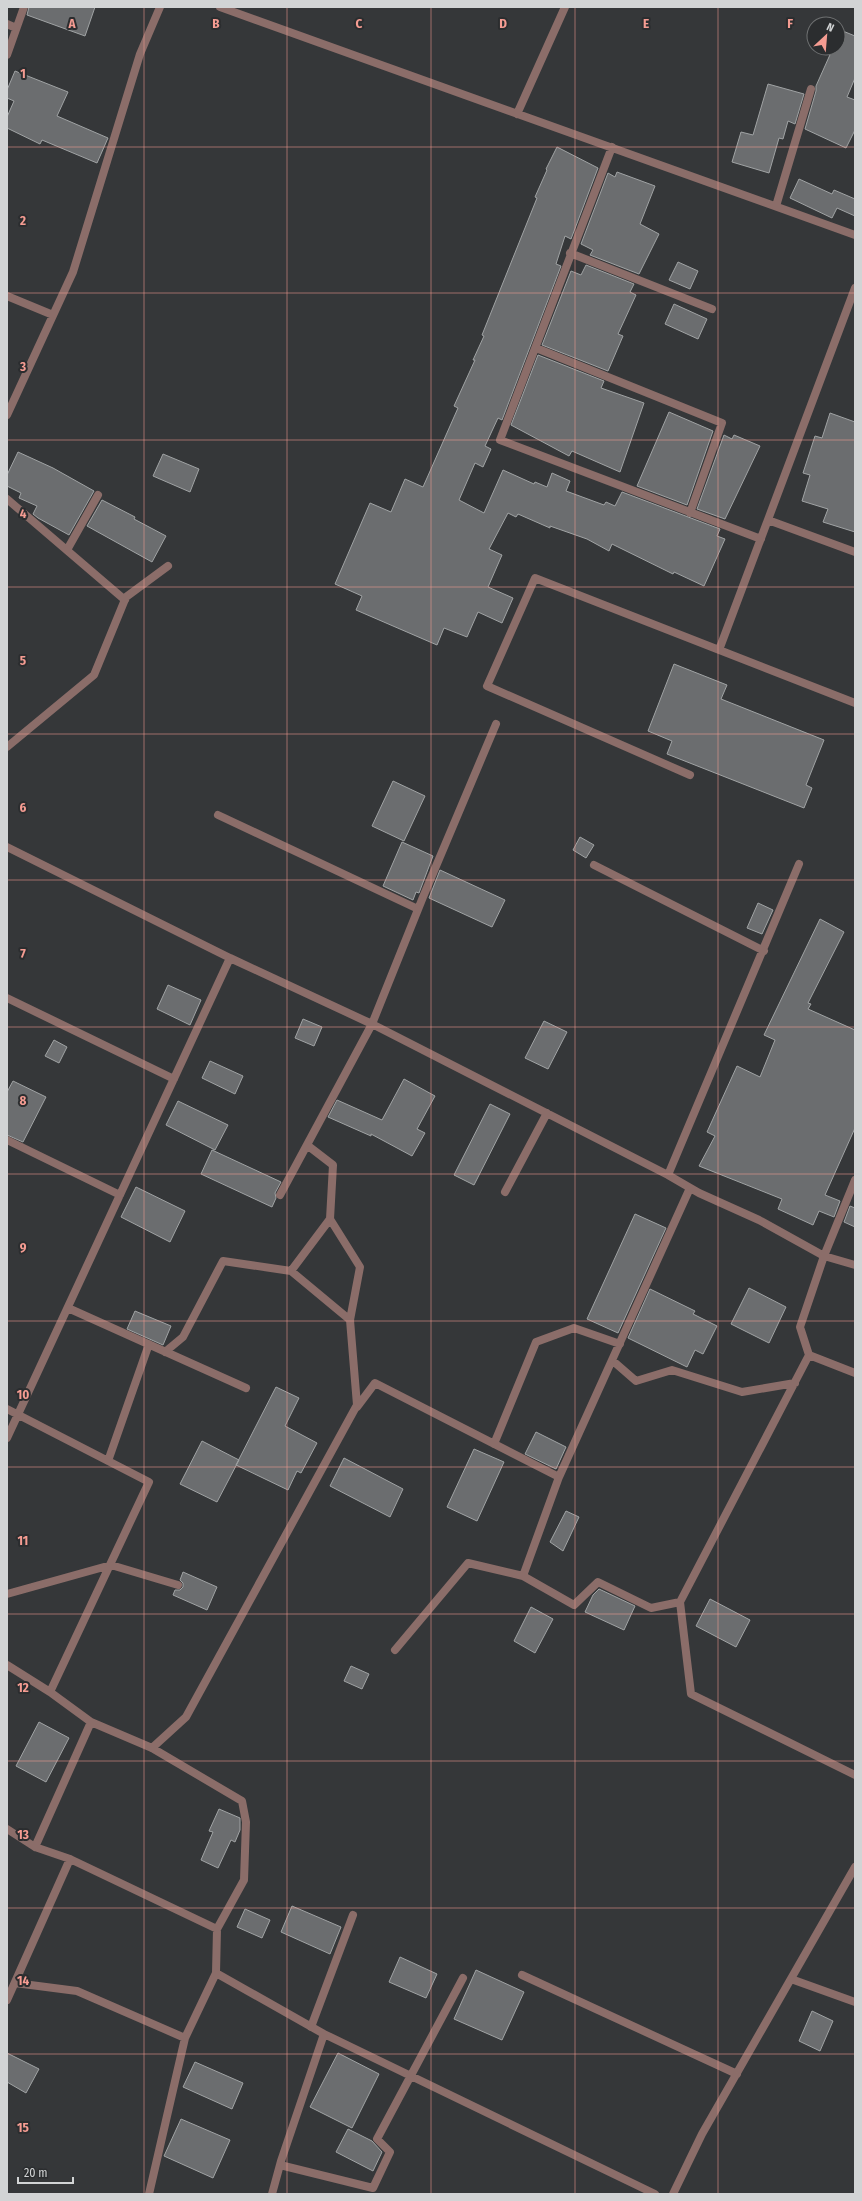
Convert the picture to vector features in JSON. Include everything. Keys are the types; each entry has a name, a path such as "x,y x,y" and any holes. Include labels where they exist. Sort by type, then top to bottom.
{"street":[{"path":"7,55 24,7"},
{"path":"7,415 72,272 140,54 160,7"},
{"path":"220,7 855,235"},
{"path":"517,114 565,7"},
{"path":"7,24 16,28"},
{"path":"776,206 811,89"},
{"path":"612,147 570,253 536,348 500,440 761,539"},
{"path":"570,253 712,309"},
{"path":"719,650 855,288"},
{"path":"7,296 53,315"},
{"path":"536,348 722,423 690,513"},
{"path":"67,550 98,495"},
{"path":"7,499 125,600"},
{"path":"768,520 855,552"},
{"path":"7,747 94,675 126,597 168,566"},
{"path":"690,775 486,686 535,578 855,703"},
{"path":"280,1195 372,1024 418,909 496,724"},
{"path":"218,815 418,909"},
{"path":"7,847 230,958 372,1024 668,1174 690,1188 759,1220 824,1256 855,1265"},
{"path":"668,1174 764,951 799,864"},
{"path":"594,865 764,951"},
{"path":"7,1438 230,958"},
{"path":"7,998 174,1079"},
{"path":"505,1192 547,1113"},
{"path":"7,1140 120,1195"},
{"path":"291,1271 330,1219 333,1165 307,1145"},
{"path":"855,1180 824,1256 800,1327 809,1355 680,1602 692,1694 855,1775"},
{"path":"523,1576 559,1477 690,1188"},
{"path":"330,1219 360,1267 350,1320 357,1405 355,1410"},
{"path":"165,1352 183,1337 223,1261 291,1271 350,1320"},
{"path":"68,1308 246,1388"},
{"path":"494,1444 536,1342 574,1328 620,1344"},
{"path":"108,1461 149,1344"},
{"path":"809,1355 855,1373"},
{"path":"612,1361 636,1381 672,1370 742,1392 795,1383"},
{"path":"152,1748 186,1717 355,1410 375,1383 559,1477"},
{"path":"7,1410 18,1414 149,1482 50,1692"},
{"path":"395,1650 468,1563 523,1576 574,1605 598,1582 651,1608 680,1602"},
{"path":"7,1594 111,1565 178,1585"},
{"path":"7,1665 50,1692 91,1722 152,1748 242,1800 246,1822 244,1880 217,1929 216,1973 186,2038 149,2194"},
{"path":"35,1847 91,1722"},
{"path":"7,1829 35,1847 70,1859 217,1929"},
{"path":"7,2000 16,1983 70,1859"},
{"path":"673,2194 702,2134 855,1867"},
{"path":"311,2027 353,1915"},
{"path":"216,1973 324,2034 655,2194"},
{"path":"522,1975 737,2074"},
{"path":"280,2165 373,2188 390,2152 377,2138 463,1978"},
{"path":"791,1979 855,2002"},
{"path":"16,1983 77,1991 186,2038"},
{"path":"272,2194 280,2165 324,2034"}],"building":[{"path":"29,7 95,7 85,36 27,15"},
{"path":"846,32 855,36 855,78 847,97 855,100 855,130 846,148 805,129 816,91 816,86 829,56 846,56"},
{"path":"15,71 68,92 57,116 108,138 97,163 42,140 40,144 7,128 7,117 14,101 7,98 7,90"},
{"path":"768,84 804,94 795,124 788,121 783,139 779,138 769,173 732,162 741,132 753,135"},
{"path":"557,147 598,168 571,239 565,236 556,264 561,266 502,420 498,418 485,446 491,449 483,467 475,463 459,500 484,513 503,470 534,484 535,482 547,487 552,473 570,481 566,491 604,505 606,502 615,506 622,492 720,529 717,536 725,539 704,586 674,572 673,574 612,544 609,551 587,539 550,526 550,528 518,514 516,517 508,513 489,549 502,555 488,587 513,598 502,623 478,612 467,637 444,628 437,645 356,610 362,596 335,584 370,503 391,512 405,479 423,487 458,408 454,406 475,360 473,360 484,336 482,335 537,198 535,197 547,170 546,169"},
{"path":"617,172 655,186 640,224 659,234 639,274 590,255 593,250 581,244 608,173 615,177"},
{"path":"799,179 832,194 834,190 855,199 855,216 837,208 832,218 790,198"},
{"path":"678,262 698,271 690,289 669,280"},
{"path":"586,265 634,284 630,292 636,295 618,334 623,336 608,371 542,345 571,271 581,275"},
{"path":"674,304 707,319 698,339 665,324"},
{"path":"538,355 604,381 601,388 644,403 620,472 572,451 569,456 511,425"},
{"path":"669,412 713,431 687,505 637,486"},
{"path":"830,413 855,422 855,532 823,522 828,509 802,501 810,475 803,473 815,436 822,438"},
{"path":"724,435 732,439 734,435 760,446 725,519 697,509"},
{"path":"18,452 53,468 94,491 69,535 38,518 33,514 37,506 19,498 21,493 7,486 7,475"},
{"path":"163,454 199,469 190,492 153,476"},
{"path":"102,500 135,517 134,519 166,536 152,562 87,526"},
{"path":"674,664 727,685 721,699 824,740 806,785 812,788 804,808 667,754 672,741 648,731"},
{"path":"393,781 425,796 404,841 372,826"},
{"path":"580,837 594,845 586,858 573,850"},
{"path":"402,842 433,856 419,893 416,892 413,900 383,886"},
{"path":"440,870 505,900 492,927 429,898"},
{"path":"758,903 773,910 762,934 747,928"},
{"path":"820,919 844,932 808,1003 811,1004 808,1009 855,1030 855,1128 825,1195 840,1201 834,1217 819,1211 813,1225 778,1209 782,1199 699,1166 715,1136 707,1132 737,1066 760,1077 775,1040 764,1035"},
{"path":"168,985 201,1000 190,1025 157,1009"},
{"path":"303,1019 322,1027 314,1046 295,1038"},
{"path":"544,1021 567,1032 548,1069 525,1058"},
{"path":"54,1040 67,1047 59,1063 45,1056"},
{"path":"210,1061 243,1076 235,1094 202,1078"},
{"path":"404,1079 435,1096 417,1129 425,1133 412,1156 371,1134 371,1136 328,1117 337,1100 382,1120"},
{"path":"13,1081 46,1097 23,1142 7,1135 7,1092"},
{"path":"178,1101 228,1125 215,1150 166,1125"},
{"path":"490,1104 510,1114 474,1185 454,1175"},
{"path":"212,1150 281,1182 275,1193 276,1198 272,1207 201,1174"},
{"path":"136,1187 185,1211 170,1242 121,1217"},
{"path":"850,1206 855,1208 855,1227 844,1222"},
{"path":"635,1214 666,1228 618,1333 587,1319"},
{"path":"749,1288 786,1307 769,1343 731,1324"},
{"path":"650,1289 695,1311 693,1314 717,1326 703,1354 695,1350 687,1367 628,1338"},
{"path":"135,1311 171,1326 163,1345 127,1329"},
{"path":"276,1387 299,1398 285,1426 317,1443 301,1473 297,1471 288,1490 236,1465"},
{"path":"536,1432 566,1447 556,1469 525,1454"},
{"path":"202,1441 239,1460 217,1502 180,1484"},
{"path":"474,1449 504,1462 477,1521 447,1507"},
{"path":"344,1458 403,1489 390,1517 330,1486"},
{"path":"566,1511 579,1517 563,1551 550,1542"},
{"path":"183,1572 217,1587 207,1610 173,1595 175,1590 180,1590 183,1587 183,1583 180,1580"},
{"path":"599,1589 635,1606 624,1630 585,1612 593,1595"},
{"path":"710,1599 750,1620 736,1647 696,1626"},
{"path":"531,1607 553,1619 535,1653 514,1641"},
{"path":"351,1666 369,1674 362,1689 344,1681"},
{"path":"39,1722 69,1738 46,1782 16,1766"},
{"path":"219,1809 240,1818 240,1830 235,1842 231,1840 218,1868 201,1860 213,1832 209,1831"},
{"path":"292,1906 341,1927 330,1954 281,1932"},
{"path":"245,1909 270,1920 262,1938 237,1927"},
{"path":"400,1957 437,1974 426,1998 389,1982"},
{"path":"476,1970 524,1992 502,2040 454,2019"},
{"path":"812,2011 833,2021 820,2051 799,2041"},
{"path":"7,2053 39,2069 26,2093 7,2082"},
{"path":"338,2053 379,2074 352,2128 310,2107"},
{"path":"195,2062 243,2083 232,2109 183,2087"},
{"path":"181,2119 230,2140 213,2178 164,2156"},
{"path":"348,2129 372,2141 382,2152 373,2171 336,2152"}]}
